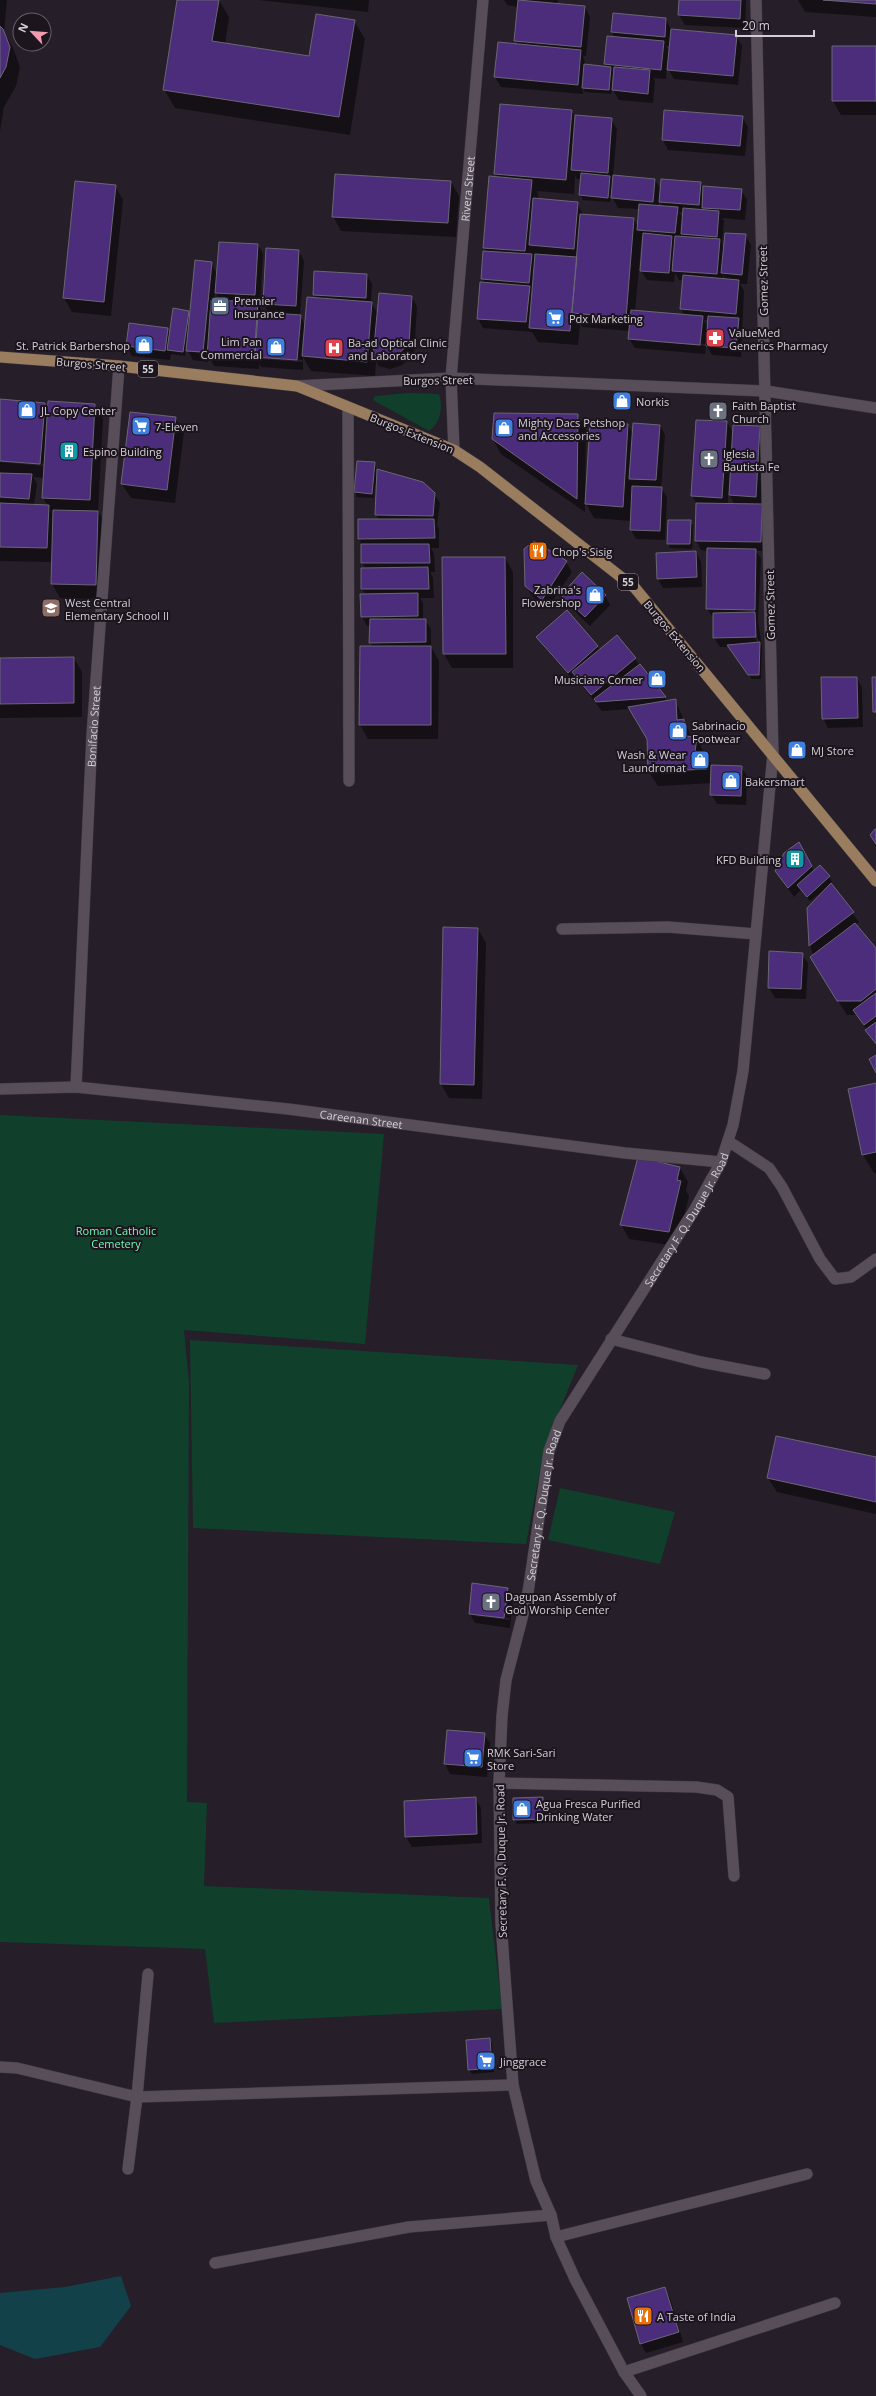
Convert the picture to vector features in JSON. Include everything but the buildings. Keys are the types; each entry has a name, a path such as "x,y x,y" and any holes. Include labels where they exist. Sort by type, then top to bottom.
{"main road":[{"name":"Burgos Street","path":"0,357 119,366 297,386"},
{"name":"Burgos Extension","path":"297,386 454,450 480,467 635,588 876,881"}],"street":[{"name":"Rivera Street","path":"454,450 451,378 483,0"},
{"name":"Gomez Street","path":"756,0 773,754"},
{"name":"Bonifacio Street","path":"76,1087 92,735 119,366"},
{"name":"Burgos Street","path":"297,386 451,378 766,391 876,408"},
{"path":"348,407 349,781"},
{"name":"Secretary F. Q. Duque Jr. Road","path":"641,2396 624,2372 575,2279 556,2237 551,2215 536,2181 513,2085 501,1923 498,1783 502,1716 506,1680 527,1599 549,1451 560,1420 695,1209 721,1162 728,1141 743,1071 773,754"},
{"path":"562,929 668,927 756,934"},
{"name":"Careenan Street","path":"0,1090 76,1087 288,1109 625,1153 721,1162"},
{"path":"728,1141 769,1168 782,1187 820,1260 836,1279 851,1277 876,1260"},
{"path":"611,1339 701,1362 765,1374"},
{"path":"498,1783 696,1786 717,1790 728,1797 734,1876"},
{"path":"128,2169 137,2097 148,1974"},
{"path":"0,2066 16,2068 137,2097 513,2085"},
{"path":"556,2237 807,2174"},
{"path":"215,2263 409,2227 551,2215"},
{"path":"624,2372 835,2303"}],"green space":[{"path":"409,393 439,394 441,404 440,414 436,423 429,431 373,400 375,396"},
{"name":"Roman Catholic Cemetery","path":"0,1115 384,1134 365,1344 184,1330 189,1382 187,1802 207,1803 204,1886 489,1898 502,2009 214,2023 205,1949 0,1942"},
{"path":"190,1340 578,1365 544,1449 526,1544 193,1528"},
{"path":"560,1488 675,1512 660,1564 548,1540"}],"water":[{"path":"121,2276 131,2306 100,2347 35,2359 0,2345 0,2293 65,2287"}],"place":[{"name":"Premier Insurance","path":"220,306"},
{"name":"Pdx Marketing","path":"555,318"},
{"name":"ValueMed Generics Pharmacy","path":"715,338"},
{"name":"St. Patrick Barbershop","path":"144,345"},
{"name":"Lim Pan Commercial","path":"276,347"},
{"name":"Ba-ad Optical Clinic and Laboratory","path":"334,348"},
{"name":"Norkis","path":"622,401"},
{"name":"JL Copy Center","path":"27,410"},
{"name":"Faith Baptist Church","path":"718,411"},
{"name":"7-Eleven","path":"141,426"},
{"name":"Mighty Dacs Petshop and Accessories","path":"504,428"},
{"name":"Espino Building","path":"69,451"},
{"name":"Iglesia Bautista Fe","path":"709,459"},
{"name":"Chop's Sisig","path":"538,551"},
{"name":"Zabrina's Flowershop","path":"595,595"},
{"name":"West Central Elementary School II","path":"51,608"},
{"name":"Musicians Corner","path":"657,679"},
{"name":"Sabrinacio Footwear","path":"678,731"},
{"name":"MJ Store","path":"797,750"},
{"name":"Wash & Wear Laundromat","path":"700,760"},
{"name":"Bakersmart","path":"731,781"},
{"name":"KFD Building","path":"795,859"},
{"name":"Dagupan Assembly of God Worship Center","path":"491,1602"},
{"name":"RMK Sari-Sari Store","path":"473,1758"},
{"name":"Agua Fresca Purified Drinking Water","path":"522,1809"},
{"name":"Jinggrace","path":"486,2061"},
{"name":"A Taste of India","path":"643,2316"}]}
